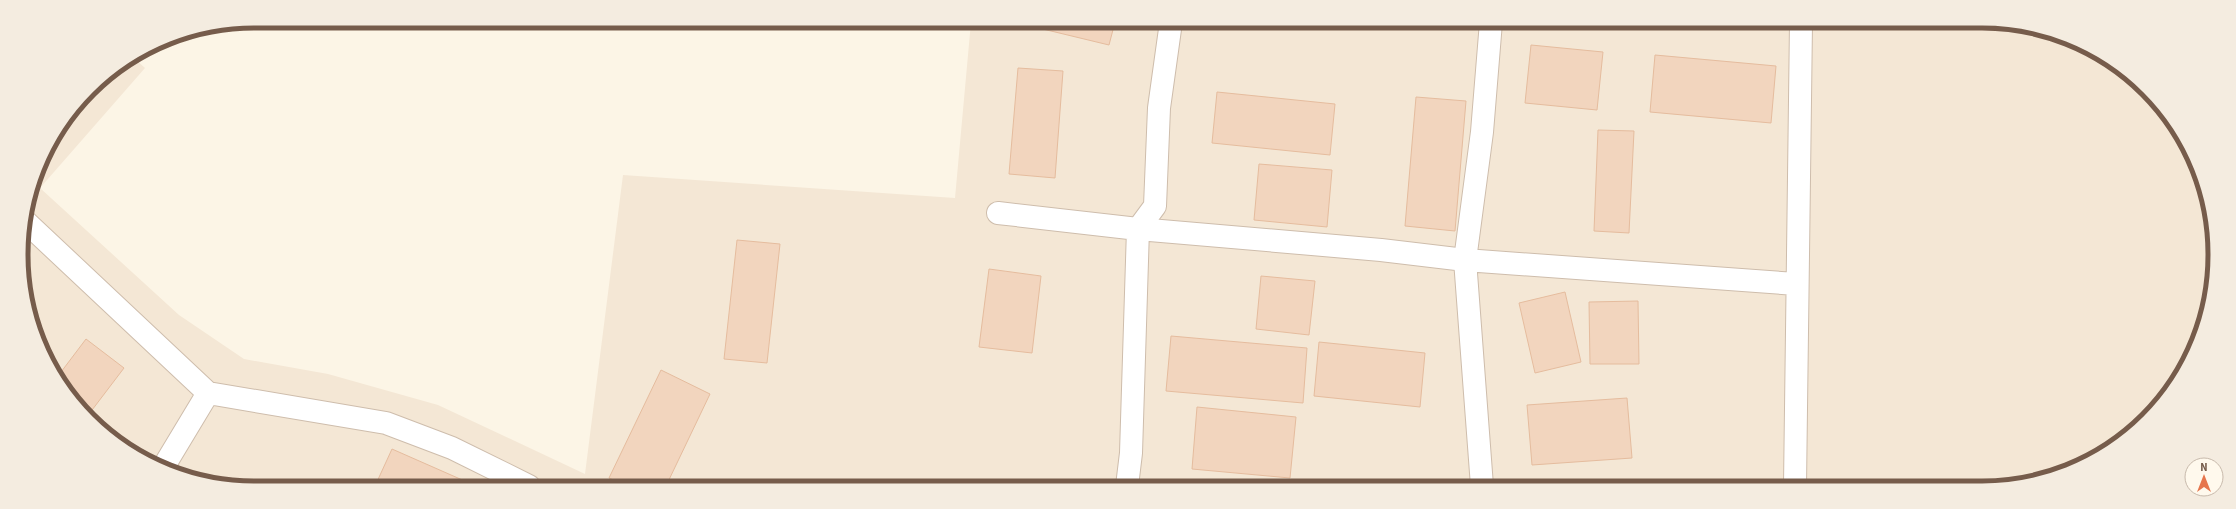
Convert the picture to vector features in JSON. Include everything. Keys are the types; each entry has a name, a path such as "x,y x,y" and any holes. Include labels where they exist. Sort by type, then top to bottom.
{"street":[{"path":"1128,481 1131,453 1138,229 1155,206 1159,108 1170,28"},
{"path":"1482,481 1465,260 1482,132 1491,28"},
{"path":"1796,481 1796,284 1801,28"},
{"path":"998,213 1138,229 1381,250 1465,260 1796,284"},
{"path":"30,226 208,393 386,423 452,448 517,481"},
{"path":"166,463 208,393"}],"shaded area":[{"path":"970,28 1996,28 2026,32 2054,40 2082,51 2107,66 2131,84 2152,105 2178,141 2196,182 2204,210 2208,240 2208,269 2204,299 2196,327 2185,355 2170,380 2142,415 2107,443 2082,458 2054,469 2026,477 1996,481 240,481 210,477 182,469 154,458 129,443 94,415 66,380 51,355 40,327 32,299 28,269 28,240 32,210 40,182 51,154 66,129 94,94 137,61 145,68 40,188 179,315 244,359 328,374 438,405 585,474 623,175 955,198"}],"building":[{"path":"1039,28 1113,28 1109,45"},
{"path":"1531,45 1603,52 1597,110 1525,103"},
{"path":"1655,55 1776,66 1771,123 1650,112"},
{"path":"1018,68 1063,71 1055,178 1009,174"},
{"path":"1217,92 1335,104 1330,155 1212,143"},
{"path":"1416,97 1466,101 1455,231 1405,226"},
{"path":"1598,130 1634,131 1629,233 1594,231"},
{"path":"1259,164 1332,170 1327,227 1254,220"},
{"path":"737,240 780,244 767,363 724,359"},
{"path":"989,269 1041,276 1032,353 979,347"},
{"path":"1261,276 1315,281 1309,335 1256,329"},
{"path":"1565,292 1581,362 1535,373 1519,303"},
{"path":"1638,301 1639,364 1590,364 1589,302"},
{"path":"1171,336 1307,348 1303,403 1166,391"},
{"path":"86,339 124,368 91,412 61,372"},
{"path":"1319,342 1425,353 1420,407 1314,396"},
{"path":"661,370 710,394 668,481 616,481 609,478"},
{"path":"1627,398 1632,458 1532,465 1527,405"},
{"path":"1197,407 1296,417 1290,478 1192,469"},
{"path":"392,449 465,481 377,481"}]}
